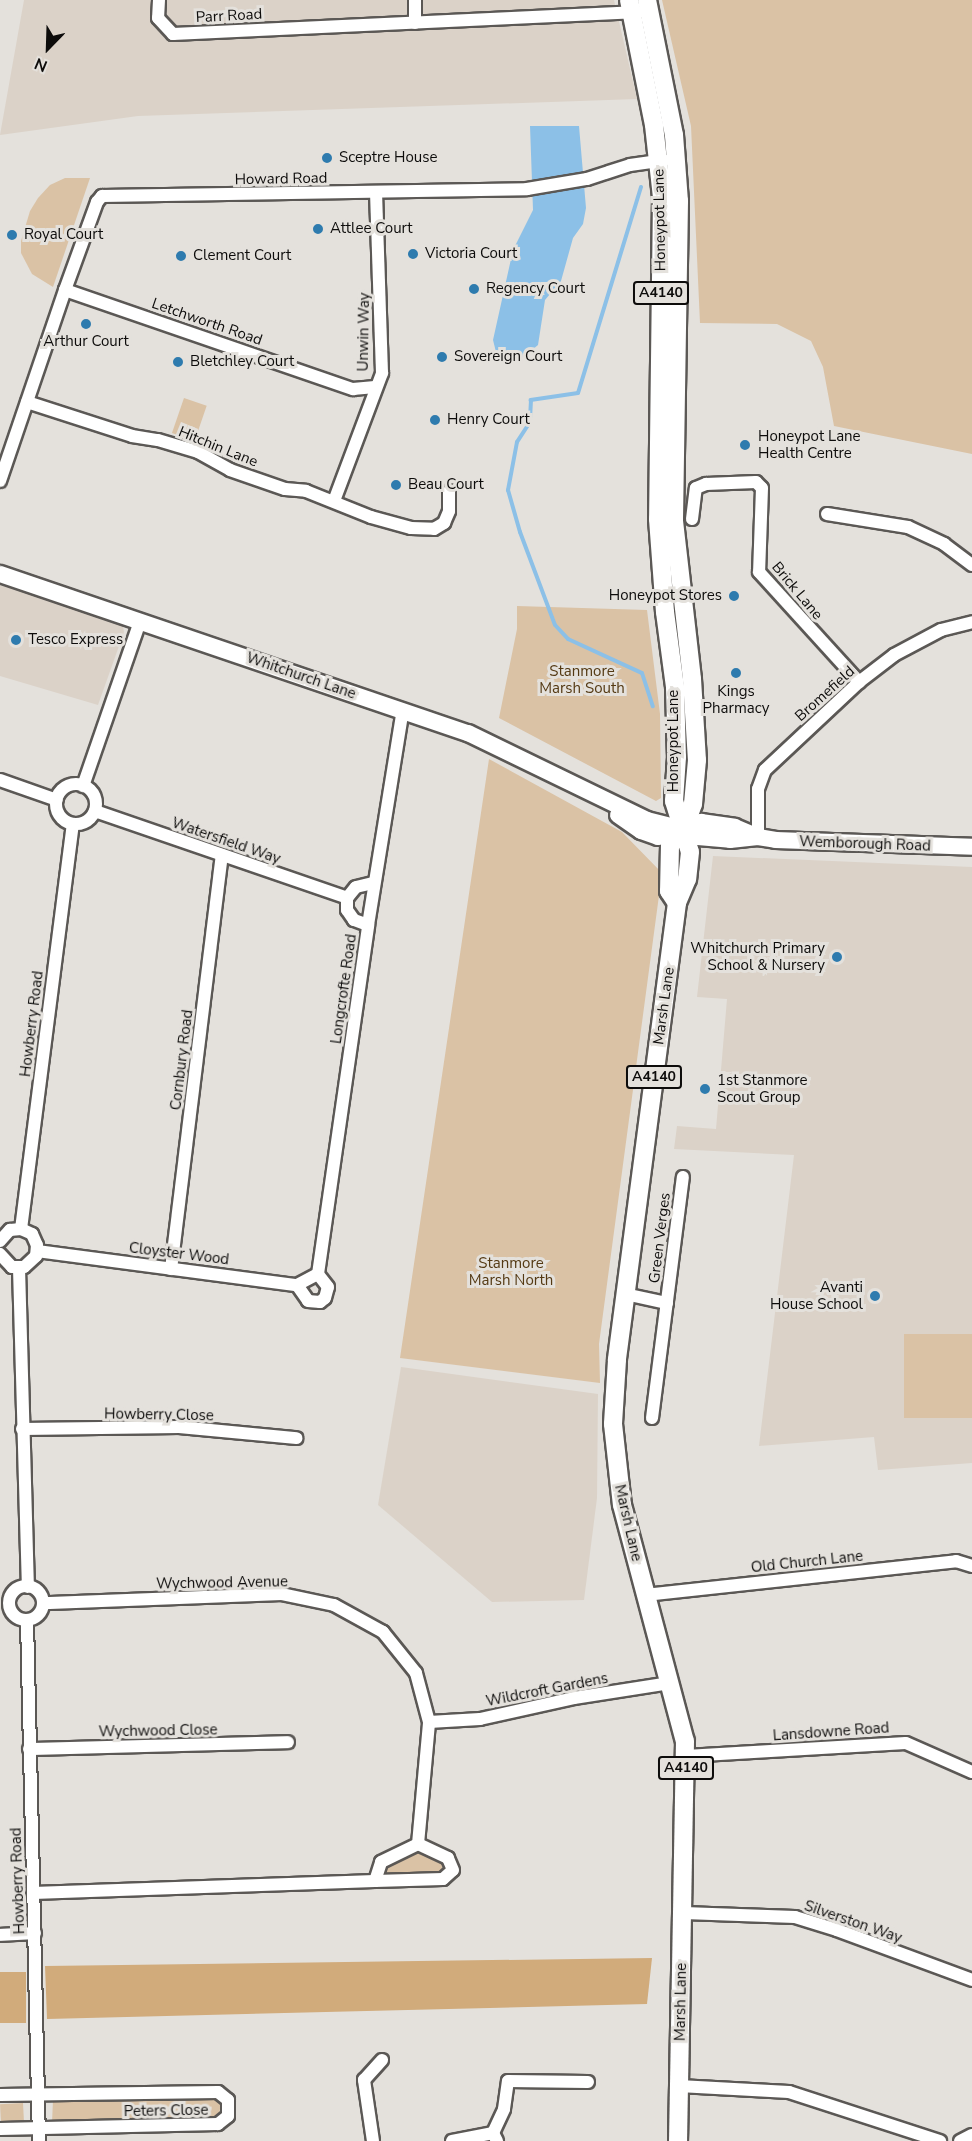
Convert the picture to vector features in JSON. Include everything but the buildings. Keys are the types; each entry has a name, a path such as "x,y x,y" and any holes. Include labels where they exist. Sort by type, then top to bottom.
{"main road":[{"name":"Honeypot Lane","path":"639,6 677,158 680,234 674,520 692,679 697,760 693,804 684,829"},
{"name":"Honeypot Lane","path":"639,6 659,160 662,209 658,519 665,612 675,687 674,801 684,829"},
{"name":"Whitchurch Lane","path":"0,574 468,733 647,820 684,829"},
{"name":"Wemborough Road","path":"684,829 698,837 712,839 758,837 776,840 972,847"},
{"name":"Marsh Lane","path":"678,2141 684,1913 685,1741 622,1505 615,1456 615,1393 625,1294 677,903 687,879 690,852 684,829"}],"street":[{"name":"Parr Road","path":"159,0 158,18 173,34 415,23 639,6"},
{"path":"415,23 416,0"},
{"name":"Howard Road","path":"27,402 97,202 102,196 527,189 587,178 630,165 677,158"},
{"name":"Unwin Way","path":"334,501 375,387 382,374 376,192"},
{"name":"Letchworth Road","path":"65,290 353,389 375,387"},
{"path":"0,481 27,402"},
{"name":"Hitchin Lane","path":"27,402 132,436 158,440 203,454 230,470 285,489 306,491 371,517 401,525 434,529 444,523 449,511 449,491"},
{"name":"Brick Lane","path":"692,519 696,488 706,484 756,482 762,488 759,572 859,682"},
{"path":"827,514 909,528 944,544 972,565"},
{"path":"83,786 140,621"},
{"name":"Bromefield","path":"758,837 758,789 765,770 859,682 894,656 941,630 972,622"},
{"name":"Longcrofte Road","path":"297,1285 308,1301 320,1302 327,1293 328,1287 318,1274 374,883 403,710"},
{"path":"0,780 57,800"},
{"path":"70,786 83,786 95,798 95,811 85,822 73,824 67,822 58,813 57,800 60,794 70,786"},
{"name":"Watersfield Way","path":"95,811 347,898"},
{"name":"Howberry Road","path":"21,1229 73,824"},
{"name":"Cornbury Road","path":"171,1269 222,855"},
{"path":"368,925 354,920 347,910 347,898 356,887 374,883"},
{"name":"Green Verges","path":"652,1418 683,1177"},
{"path":"0,1241 10,1230 21,1229 32,1234 37,1251 29,1264 19,1268 7,1264 0,1254"},
{"name":"Cloyster Wood","path":"37,1251 297,1285"},
{"path":"19,1268 28,1587"},
{"path":"297,1285 318,1274"},
{"name":"Green Verges","path":"625,1294 667,1303"},
{"name":"Howberry Close","path":"22,1429 179,1427 296,1438"},
{"name":"Old Church Lane","path":"645,1595 956,1561 972,1566"},
{"path":"28,1587 40,1594 43,1603 40,1613 27,1620 12,1614 9,1603 17,1589 28,1587"},
{"name":"Wychwood Avenue","path":"43,1603 282,1594 334,1605 383,1632 416,1673 429,1722 418,1844"},
{"name":"Howberry Road","path":"27,1620 39,2135"},
{"name":"Wildcroft Gardens","path":"429,1722 480,1719 574,1698 670,1683"},
{"name":"Wychwood Close","path":"29,1749 288,1742"},
{"name":"Lansdowne Road","path":"686,1756 906,1743 972,1772"},
{"path":"33,1893 443,1879 453,1870 448,1858 418,1844 381,1862 375,1881"},
{"name":"Silverston Way","path":"684,1913 795,1917 837,1930 972,1980"},
{"path":"0,1935 35,1933"},
{"path":"373,2141 364,2080 382,2060"},
{"path":"452,2141 495,2137 504,2109 508,2081 588,2082"},
{"path":"679,2086 789,2092 940,2141"},
{"name":"Peters Close","path":"0,2095 218,2092 228,2100 228,2116 218,2124 39,2135 0,2129"},
{"path":"960,2141 972,2135"}],"shaded area":[{"path":"24,0 614,0 637,99 138,116 0,135"},
{"path":"0,585 117,622 123,626 124,632 98,705 0,676"},
{"path":"713,856 972,867 972,1463 878,1470 874,1437 759,1446 794,1155 674,1149 677,1126 716,1129 727,999 697,997"},
{"path":"401,1367 598,1394 597,1498 584,1600 492,1602 378,1505"},
{"path":"652,1958 647,2004 47,2019 45,1966"},
{"path":"0,1972 26,1972 26,2023 0,2023"}],"green space":[{"path":"662,0 972,0 972,454 834,426 823,367 811,341 777,324 700,323 691,126"},
{"path":"65,178 90,178 53,287 32,274 21,253 21,241 30,211 38,198 50,185"},
{"path":"184,398 207,406 195,441 172,433"},
{"name":"Stanmore Marsh South","path":"517,606 647,610 660,714 661,798 656,801 499,718 517,629"},
{"name":"Stanmore Marsh North","path":"489,759 622,832 662,873 599,1344 600,1383 400,1358"},
{"path":"904,1334 972,1334 972,1418 904,1418"},
{"path":"418,1851 443,1863 442,1874 387,1874 385,1865"},
{"path":"221,2099 219,2119 52,2123 53,2100"},
{"path":"23,2103 24,2123 1,2124 0,2104"}],"water":[{"path":"530,126 579,126 586,208 583,224 573,238 561,281 545,300 538,345 521,359 503,357 496,352 493,340 513,250 533,210"}],"waterway":[{"path":"641,187 578,393 531,400 530,422 517,442 508,490 520,532 555,625 568,639 642,673 653,706"}],"place":[{"name":"Sceptre House","path":"327,158"},
{"name":"Attlee Court","path":"318,229"},
{"name":"Royal Court","path":"12,235"},
{"name":"Victoria Court","path":"413,254"},
{"name":"Clement Court","path":"181,256"},
{"name":"Regency Court","path":"474,289"},
{"name":"Arthur Court","path":"86,324"},
{"name":"Sovereign Court","path":"442,357"},
{"name":"Bletchley Court","path":"178,362"},
{"name":"Henry Court","path":"435,420"},
{"name":"Honeypot Lane Health Centre","path":"745,445"},
{"name":"Beau Court","path":"396,485"},
{"name":"Honeypot Stores","path":"734,596"},
{"name":"Tesco Express","path":"16,640"},
{"name":"Kings Pharmacy","path":"736,673"},
{"name":"Whitchurch Primary School & Nursery","path":"837,957"},
{"name":"1st Stanmore Scout Group","path":"705,1089"},
{"name":"Avanti House School","path":"875,1296"}]}
